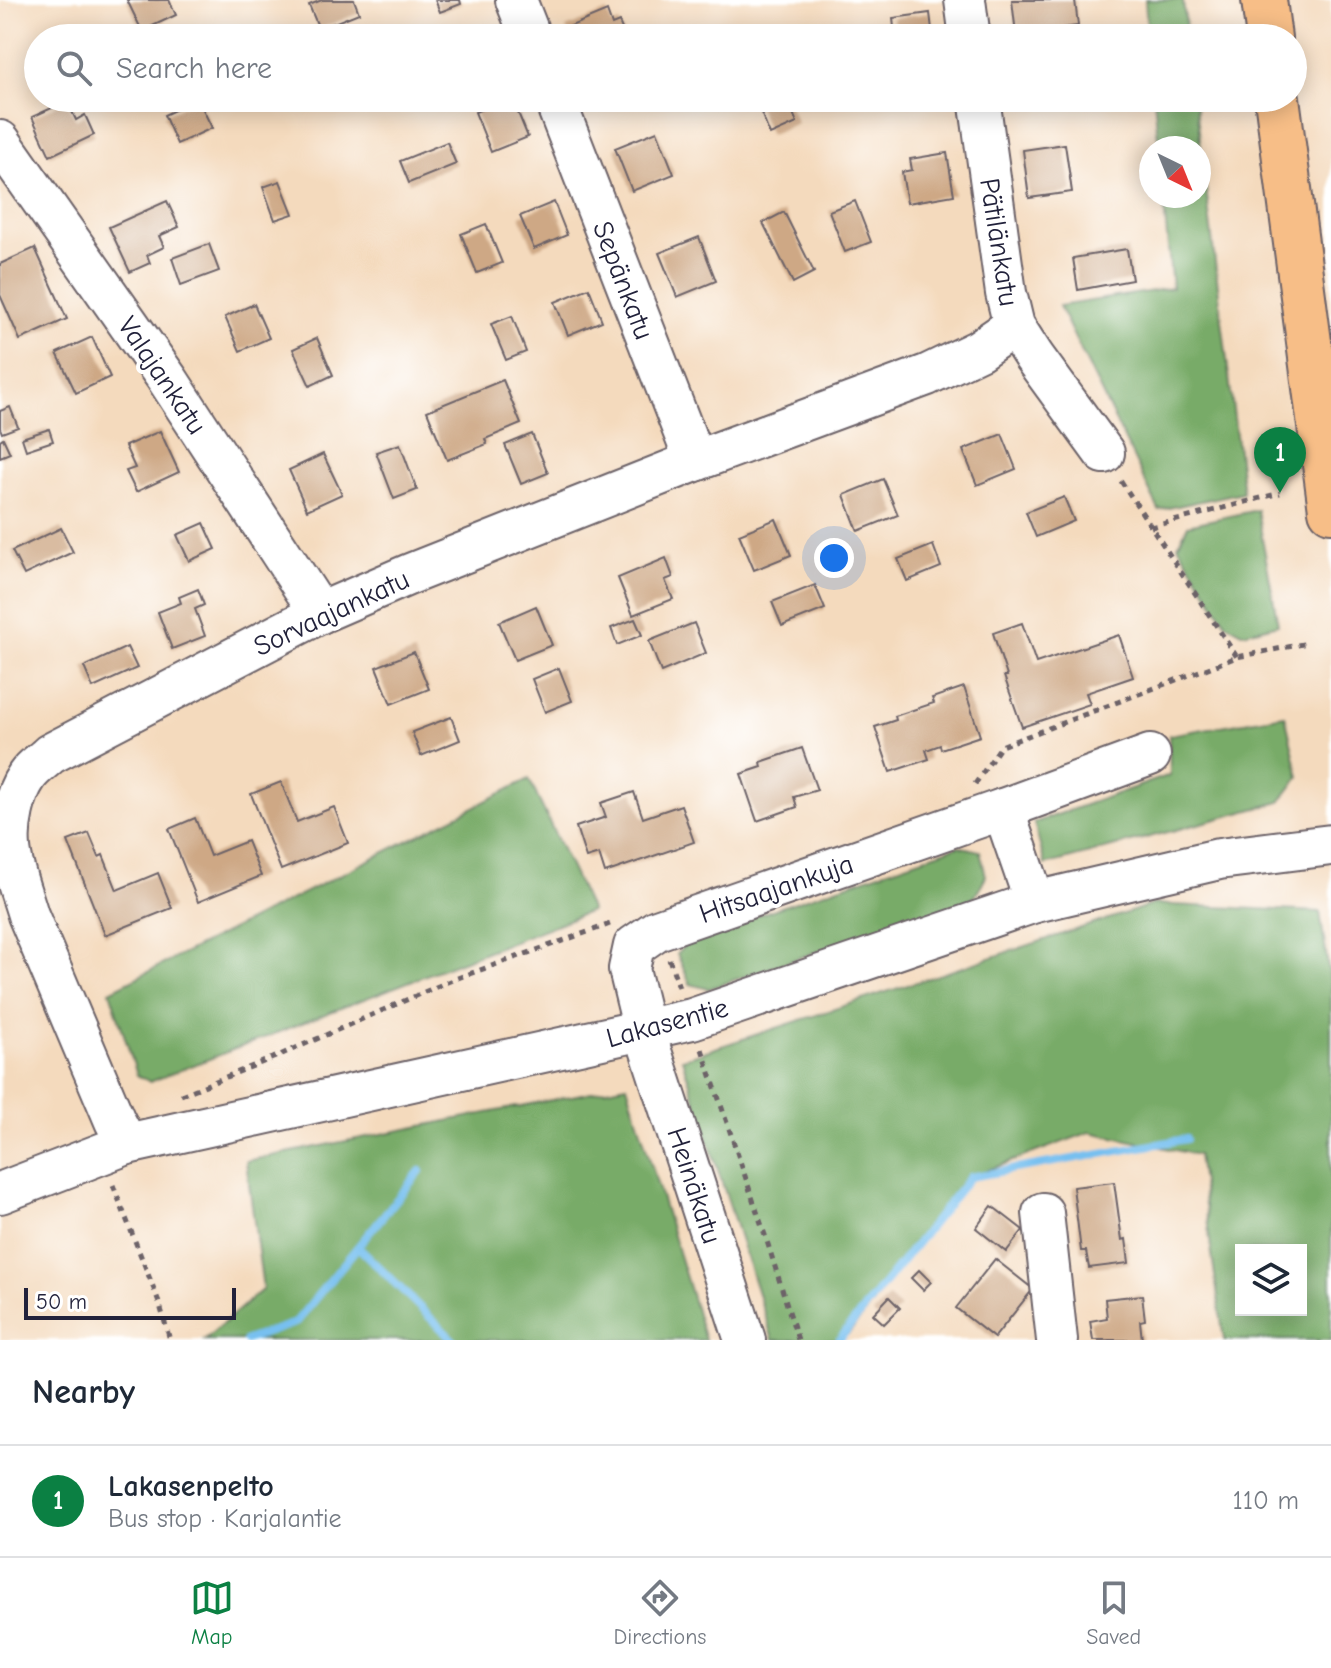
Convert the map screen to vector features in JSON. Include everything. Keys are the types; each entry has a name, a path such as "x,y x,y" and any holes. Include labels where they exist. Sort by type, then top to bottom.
{"main road":[{"path":"1264,0 1267,24"},
{"path":"1279,112 1331,510"}],"street":[{"path":"516,0 525,24"},
{"path":"965,0 968,24"},
{"name":"Sepänkatu","path":"559,112 695,461"},
{"name":"Pätilänkatu","path":"981,112 1006,293 1014,326 1104,453"},
{"name":"Valajankatu","path":"0,141 168,380 320,613"},
{"name":"Sorvaajankatu","path":"114,1149 115,1121 28,915 10,848 16,800 28,774 50,754 320,613 424,568 695,461 927,375 979,350 1014,326"},
{"name":"Hitsaajankuja","path":"644,1030 629,969 634,946 657,930 1150,755"},
{"path":"1003,809 1035,902"},
{"name":"Lakasentie","path":"0,1193 114,1149 692,1019 1035,902 1219,859 1331,845"},
{"name":"Heinäkatu","path":"644,1030 745,1340"},
{"path":"1043,1213 1057,1340"}],"path":[{"path":"1104,453 1237,657 1308,643"},
{"path":"1151,527 1280,493"},
{"path":"657,930 692,1019 798,1340"},
{"path":"114,1149 170,1340"}],"green space":[{"path":"1145,0 1183,0 1186,24 1147,24"},
{"path":"1155,112 1197,112 1200,136 1158,136"},
{"path":"1164,208 1208,208 1243,492 1159,510 1059,306 1172,288"},
{"path":"1257,510 1278,624 1244,633 1226,623 1178,545 1188,525"},
{"path":"1285,715 1299,777 1280,802 1045,865 1034,823 1170,775 1169,735"},
{"path":"529,779 591,911 150,1082 137,1075 110,991"},
{"path":"958,846 980,851 986,876 974,898 708,989 690,984 677,954 691,938"},
{"path":"1154,904 1320,912 1331,987 1331,1340 1224,1340 1198,1155 1090,1132 972,1176 849,1333 840,1340 773,1340 682,1059"},
{"path":"627,1085 705,1340 204,1340 263,1289 246,1161"}],"building":[{"path":"127,0 169,0 176,15 157,24 139,24"},
{"path":"322,0 354,0 359,13 332,24 317,24 309,5"},
{"path":"435,0 460,0 461,4 440,12"},
{"path":"1012,0 1075,0 1078,24 1015,24"},
{"path":"607,11 612,24 576,24"},
{"path":"930,13 931,24 894,24 893,18"},
{"path":"43,112 72,112 76,120 85,115 94,135 50,156 32,117"},
{"path":"170,112 204,112 212,128 177,144 164,115"},
{"path":"475,112 518,112 528,137 491,152"},
{"path":"761,112 793,112 797,123 770,135"},
{"path":"657,131 674,174 632,191 615,148"},
{"path":"447,142 456,164 409,183 400,161"},
{"path":"1065,144 1072,192 1029,198 1023,150"},
{"path":"947,153 954,195 907,203 902,172 912,170 910,159"},
{"path":"280,181 293,214 275,220 263,187"},
{"path":"167,201 179,227 159,236 164,247 147,255 150,263 130,272 109,227"},
{"path":"855,201 871,242 845,252 829,211"},
{"path":"554,202 567,235 534,249 520,216"},
{"path":"784,212 814,272 793,283 763,223"},
{"path":"486,224 502,263 477,273 461,234"},
{"path":"699,237 716,281 677,297 659,253"},
{"path":"209,244 219,271 181,285 172,258"},
{"path":"35,248 67,319 20,340 0,295 0,264"},
{"path":"1127,249 1132,280 1078,290 1073,258"},
{"path":"589,288 602,321 568,335 555,302"},
{"path":"254,304 269,338 240,351 225,317"},
{"path":"512,316 526,352 506,360 491,324"},
{"path":"92,337 110,377 76,393 57,353"},
{"path":"317,338 333,375 310,386 293,349"},
{"path":"503,380 521,424 485,439 487,444 447,460 427,411"},
{"path":"10,407 18,427 2,433 0,411"},
{"path":"49,429 53,441 26,450 22,438"},
{"path":"160,431 179,472 136,492 126,471 135,468 125,446"},
{"path":"532,434 548,473 521,484 505,445"},
{"path":"1002,434 1016,469 977,485 963,450"},
{"path":"3,438 10,453 0,457 0,440"},
{"path":"400,444 417,490 394,499 376,452"},
{"path":"323,454 342,494 307,510 289,470"},
{"path":"883,479 898,515 858,531 844,495"},
{"path":"1064,497 1074,521 1036,537 1026,512"},
{"path":"776,519 791,555 754,570 739,534"},
{"path":"204,523 216,549 189,561 177,535"},
{"path":"61,528 73,552 24,575 12,551"},
{"path":"933,545 941,567 907,581 898,559"},
{"path":"666,558 673,577 665,580 673,599 633,615 618,578"},
{"path":"815,585 825,609 782,626 772,602"},
{"path":"198,589 204,605 195,609 205,636 172,649 158,612 181,603 179,597"},
{"path":"536,606 552,645 515,660 499,622"},
{"path":"635,619 642,635 617,645 611,628"},
{"path":"694,623 706,653 661,672 649,641"},
{"path":"1022,623 1036,663 1119,635 1133,677 1086,693 1090,704 1022,727 993,633"},
{"path":"127,647 137,668 93,688 84,667"},
{"path":"414,652 429,689 391,704 376,667"},
{"path":"559,668 572,701 545,712 532,679"},
{"path":"964,687 980,736 941,749 940,745 926,750 929,759 890,772 875,727 896,720 895,716 934,703 932,698"},
{"path":"451,717 460,740 421,756 412,732"},
{"path":"802,748 817,790 794,797 797,807 757,821 741,774 762,767 761,762"},
{"path":"281,782 297,822 334,807 348,843 281,870 251,794"},
{"path":"634,792 643,818 681,805 694,842 605,873 599,854 586,858 576,827 606,817 601,803"},
{"path":"195,818 210,856 247,841 261,876 198,902 169,829"},
{"path":"89,833 99,857 103,855 117,890 158,873 172,908 105,935 68,841"},
{"path":"1114,1182 1122,1240 1126,1239 1129,1263 1089,1268 1086,1251 1081,1251 1073,1187"},
{"path":"992,1206 1023,1230 1006,1252 976,1228"},
{"path":"995,1259 1033,1289 994,1338 956,1308"},
{"path":"919,1270 931,1282 923,1290 911,1278"},
{"path":"1142,1295 1145,1320 1140,1321 1142,1340 1093,1340 1090,1321 1107,1318 1105,1299"},
{"path":"889,1297 900,1308 884,1324 873,1314"}],"waterway":[{"path":"839,1340 970,1177 1186,1139"},
{"path":"246,1340 295,1323 420,1171"},
{"path":"358,1247 453,1340"}],"place":[{"name":"Lakasenpelto","path":"1280,493"}]}
